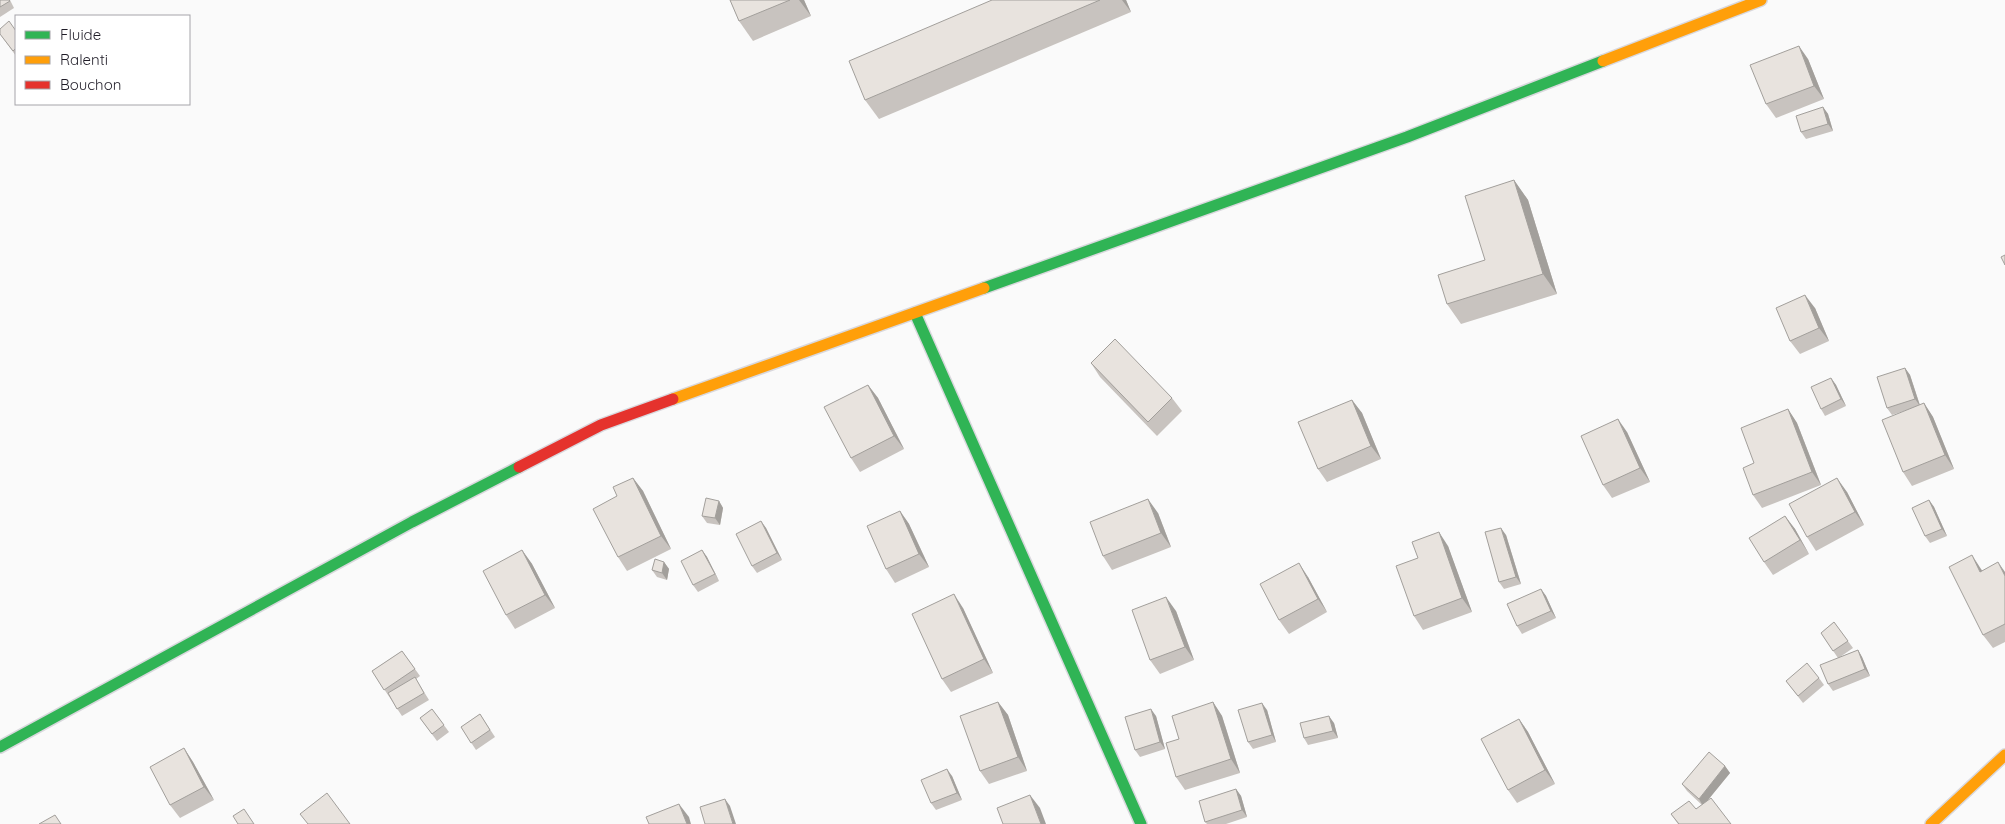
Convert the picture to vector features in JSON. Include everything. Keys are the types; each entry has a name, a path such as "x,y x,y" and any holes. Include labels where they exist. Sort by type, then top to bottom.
{"street":[{"path":"0,747 412,522 601,425 1407,137 1762,0"},
{"path":"915,313 1141,824"},
{"path":"1931,824 2005,755"}],"building":[{"path":"0,0 9,0 10,1 0,7"},
{"path":"730,0 790,0 739,21"},
{"path":"992,0 1100,0 865,100 849,61"},
{"path":"9,21 15,30 15,49 13,51 0,34 0,29"},
{"path":"1799,46 1814,86 1766,104 1750,65"},
{"path":"1823,107 1828,124 1801,132 1796,116"},
{"path":"1514,180 1543,274 1447,304 1438,275 1485,260 1465,196"},
{"path":"2005,255 2005,265 2001,257"},
{"path":"1805,295 1819,328 1790,341 1776,308"},
{"path":"1115,339 1172,398 1148,422 1091,363"},
{"path":"1905,368 1915,399 1887,408 1877,377"},
{"path":"1831,378 1841,399 1821,409 1811,387"},
{"path":"868,385 894,436 851,458 824,407"},
{"path":"1352,400 1371,446 1318,469 1298,422"},
{"path":"1924,403 1945,455 1903,472 1882,420"},
{"path":"1788,409 1812,472 1753,495 1743,468 1754,463 1741,428"},
{"path":"1618,419 1640,468 1603,485 1581,436"},
{"path":"633,478 661,536 618,557 593,509 617,496 613,487"},
{"path":"1837,478 1855,512 1807,537 1789,504"},
{"path":"706,498 719,501 715,518 702,516"},
{"path":"1148,499 1161,533 1103,556 1090,522"},
{"path":"1929,500 1942,529 1925,536 1912,508"},
{"path":"900,511 919,554 886,569 867,526"},
{"path":"1785,516 1800,540 1764,562 1749,538"},
{"path":"761,521 777,553 752,566 736,534"},
{"path":"1501,528 1516,577 1499,582 1485,532"},
{"path":"1439,532 1462,598 1414,616 1396,566 1418,558 1412,542"},
{"path":"522,550 545,595 506,615 483,571"},
{"path":"702,550 715,574 693,585 681,561"},
{"path":"1972,555 1980,572 1998,562 2005,576 2005,624 1983,635 1949,567"},
{"path":"655,559 664,562 662,573 652,570"},
{"path":"1299,563 1318,599 1279,620 1260,584"},
{"path":"1541,589 1551,611 1517,626 1507,604"},
{"path":"954,594 984,659 942,679 912,614"},
{"path":"1166,597 1185,647 1150,660 1132,610"},
{"path":"1834,622 1848,641 1833,651 1821,633"},
{"path":"1858,650 1865,669 1828,684 1820,665"},
{"path":"402,651 415,669 384,690 372,671"},
{"path":"1807,663 1819,678 1798,696 1786,681"},
{"path":"415,677 424,693 397,709 388,693"},
{"path":"998,702 1018,757 980,771 960,716"},
{"path":"1213,702 1231,759 1176,777 1166,743 1179,739 1172,716"},
{"path":"1262,703 1272,735 1248,742 1238,710"},
{"path":"432,709 444,725 432,734 420,718"},
{"path":"1151,709 1160,742 1135,750 1125,717"},
{"path":"480,714 490,730 471,743 461,727"},
{"path":"1329,716 1333,731 1304,738 1300,723"},
{"path":"1519,719 1545,770 1508,790 1481,739"},
{"path":"184,748 204,787 170,805 150,767"},
{"path":"1709,752 1725,766 1699,799 1682,784"},
{"path":"947,769 957,793 931,803 921,780"},
{"path":"1236,789 1242,810 1205,822 1199,801"},
{"path":"327,793 350,824 308,824 300,814"},
{"path":"1030,795 1041,824 1003,824 997,808"},
{"path":"1711,798 1731,824 1679,824 1671,814 1689,801 1696,809"},
{"path":"725,799 733,824 705,824 700,807"},
{"path":"679,804 687,824 649,824 646,817"},
{"path":"244,809 254,824 238,824 233,816"},
{"path":"55,815 61,824 39,824"}],"traffic: fast":[{"path":"984,288 1407,137 1603,61"},
{"path":"915,313 1141,824"},
{"path":"0,747 412,522 519,467"}],"traffic: slow":[{"path":"1603,61 1761,0"},
{"path":"673,399 984,288"},
{"path":"1931,824 2005,755"}],"traffic: jam":[{"path":"519,467 601,425 673,399"}]}
